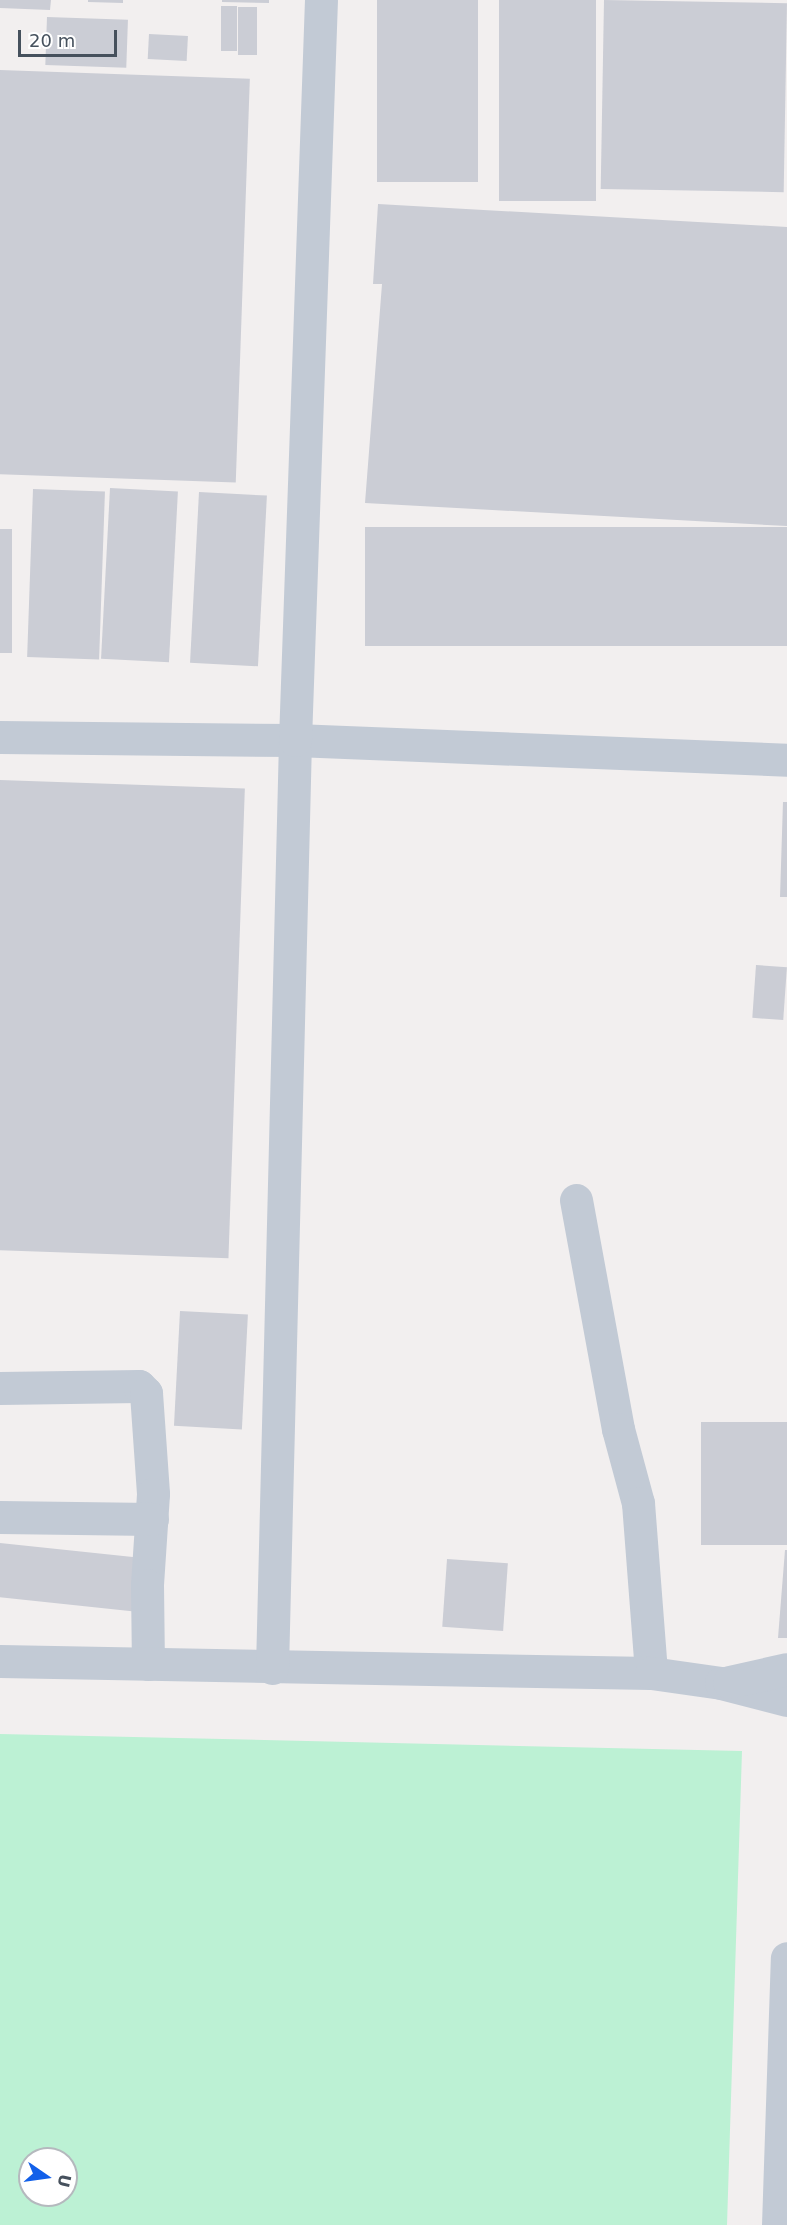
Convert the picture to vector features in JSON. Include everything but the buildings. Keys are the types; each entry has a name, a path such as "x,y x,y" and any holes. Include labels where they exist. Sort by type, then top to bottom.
{"street":[{"path":"272,1668 295,740 321,0"},
{"path":"0,737 295,740 787,760"},
{"path":"576,1200 618,1429 638,1503 651,1673"},
{"path":"0,1388 85,1385 144,1389 152,1519 147,1585 148,1664"},
{"path":"0,1517 152,1519"},
{"path":"0,1661 272,1668 651,1673 722,1683 787,1700"},
{"path":"722,1683 787,1669"},
{"path":"778,2225 787,1958"}],"green space":[{"path":"0,1734 742,1751 727,2225 0,2225"}]}
